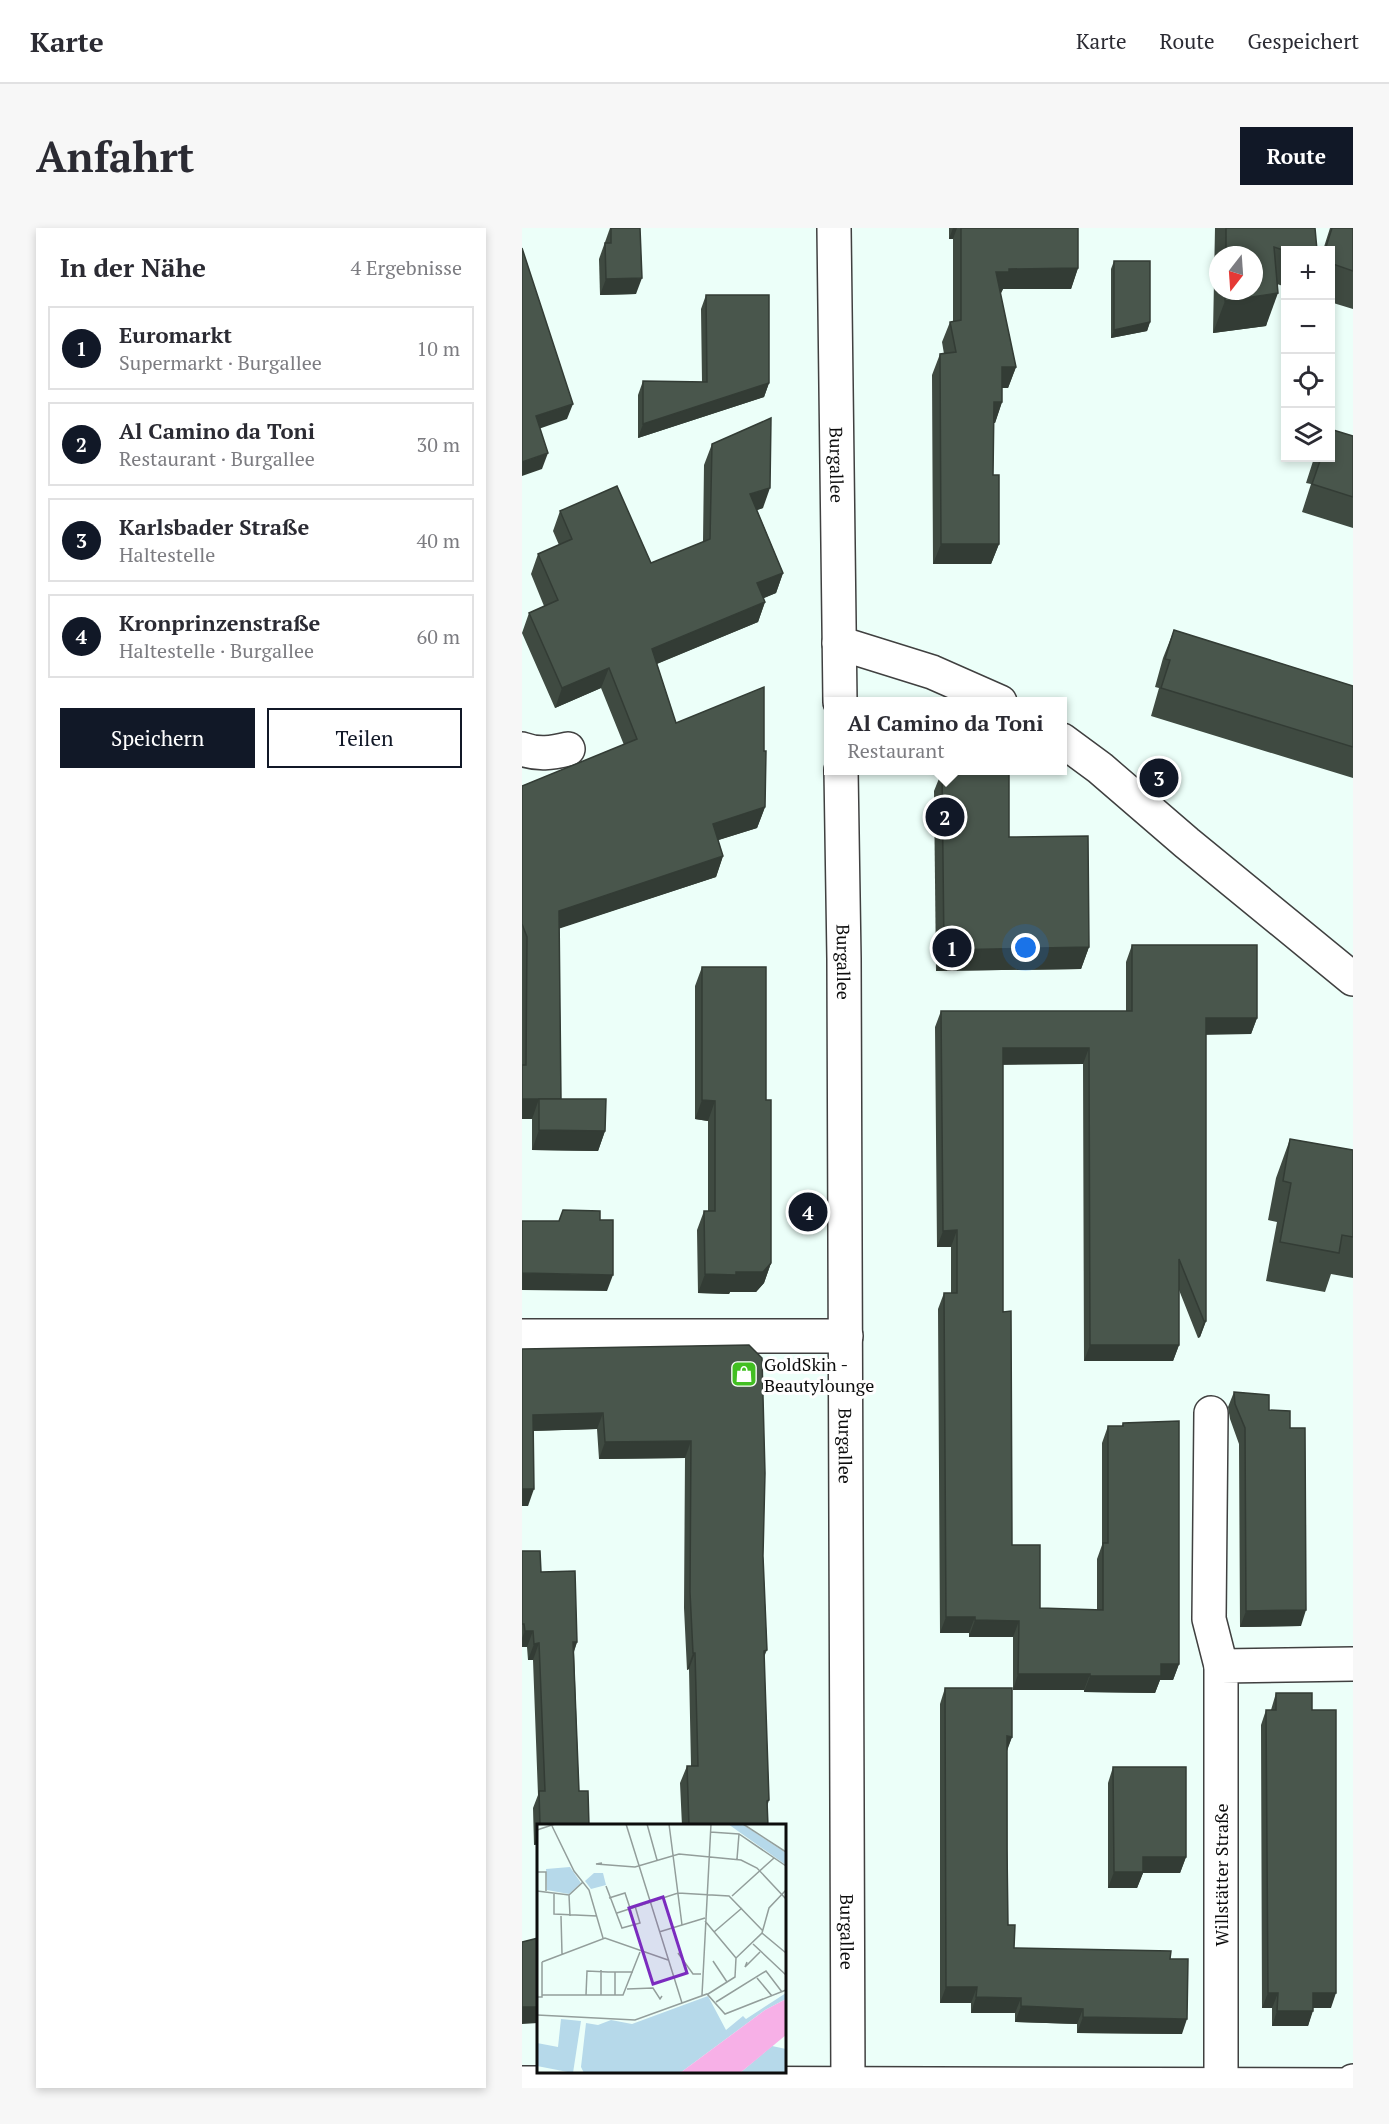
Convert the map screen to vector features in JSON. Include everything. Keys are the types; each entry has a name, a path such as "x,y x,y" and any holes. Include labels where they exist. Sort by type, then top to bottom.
{"street":[{"name":"Burgallee","path":"834,228 840,697"},
{"path":"839,643 932,672 989,697"},
{"path":"1067,744 1100,768 1187,843 1353,979"},
{"path":"522,749 550,754 568,749"},
{"name":"Burgallee","path":"841,775 846,1336 848,2086"},
{"path":"522,1336 846,1336"},
{"name":"Willstätter Straße","path":"1211,1413 1209,1619 1221,1666 1221,2084"},
{"path":"1221,1666 1353,1664"},
{"path":"522,2083 848,2086 1351,2085"}],"building":[{"path":"611,228 640,228 642,278 606,279 605,243 611,243"},
{"path":"961,228 1078,228 1078,268 1009,269 1009,272 996,272 1016,367 1002,367 1002,402 994,402 993,475 999,475 999,544 941,544 940,354 956,352 950,322 961,320"},
{"path":"1226,228 1315,228 1317,246 1281,246 1281,249 1274,247 1278,293 1263,295 1263,246 1226,246"},
{"path":"1332,228 1353,228 1353,271 1335,265 1335,246 1326,246"},
{"path":"522,248 573,404 536,416 548,453 522,462"},
{"path":"1114,261 1150,261 1150,322 1114,330"},
{"path":"706,295 769,295 769,383 643,424 643,381 707,382"},
{"path":"771,418 770,488 750,494 783,573 757,583 765,602 652,649 676,723 764,687 765,807 713,824 723,856 559,911 561,1099 522,1099 522,1065 526,1065 527,937 522,924 522,786 637,739 609,668 562,688 529,613 558,600 538,554 572,539 560,511 617,486 651,563 710,539 712,444"},
{"path":"1335,431 1353,436 1353,497 1312,484 1320,462 1335,462"},
{"path":"1174,630 1353,686 1353,747 1161,688 1170,660 1165,659"},
{"path":"942,775 1009,775 1009,837 1088,836 1089,947 944,950"},
{"path":"1132,945 1257,945 1257,1018 1206,1018 1206,1321 1204,1321 1179,1259 1179,1345 1090,1345 1089,1048 1003,1048 1003,1312 1011,1311 1012,1545 1040,1545 1040,1608 1103,1610 1103,1543 1108,1543 1108,1426 1123,1426 1123,1423 1179,1421 1179,1664 1161,1664 1161,1676 1018,1674 1019,1621 946,1617 944,1293 957,1293 957,1230 943,1231 941,1011 1132,1011"},
{"path":"702,967 766,967 766,1100 771,1100 771,1263 763,1272 736,1272 736,1275 705,1274 704,1211 715,1211 715,1101 702,1100"},
{"path":"539,1099 606,1099 605,1131 539,1130"},
{"path":"1290,1139 1353,1150 1353,1237 1342,1235 1339,1253 1280,1242 1291,1183 1283,1181"},
{"path":"563,1210 600,1211 600,1220 613,1220 613,1275 522,1273 522,1221 559,1221"},
{"path":"749,1345 762,1358 768,1824 689,1824 687,1766 698,1766 695,1653 693,1653 690,1592 691,1441 605,1442 603,1413 533,1415 534,1489 522,1489 522,1349"},
{"path":"1234,1392 1269,1395 1269,1410 1290,1411 1290,1428 1305,1428 1306,1610 1246,1611 1245,1428 1235,1404"},
{"path":"522,1551 540,1551 541,1572 575,1571 577,1642 573,1642 579,1791 588,1791 589,1824 540,1824 539,1791 545,1791 539,1643 534,1644 533,1631 525,1631 524,1624 522,1624"},
{"path":"945,1688 1012,1688 1012,1737 1007,1736 1007,1849 1008,1925 1015,1925 1014,1948 1171,1951 1170,1959 1188,1959 1187,2019 1083,2017 1083,2009 1021,2006 1021,1998 976,1997 977,1987 946,1987"},
{"path":"1276,1693 1312,1693 1312,1710 1336,1710 1336,1993 1313,1993 1313,2011 1277,2011 1278,1993 1268,1993 1266,1710 1276,1710"},
{"path":"1113,1767 1186,1767 1186,1857 1143,1857 1143,1872 1114,1872"},
{"path":"537,1938 537,2007 522,2007 522,1942"}],"place":[{"name":"Karlsbader Straße","path":"1159,778"},
{"name":"Al Camino da Toni","path":"945,817"},
{"name":"Euromarkt","path":"952,948"},
{"name":"Kronprinzenstraße","path":"808,1212"},
{"name":"GoldSkin - Beautylounge","path":"744,1374"}]}
